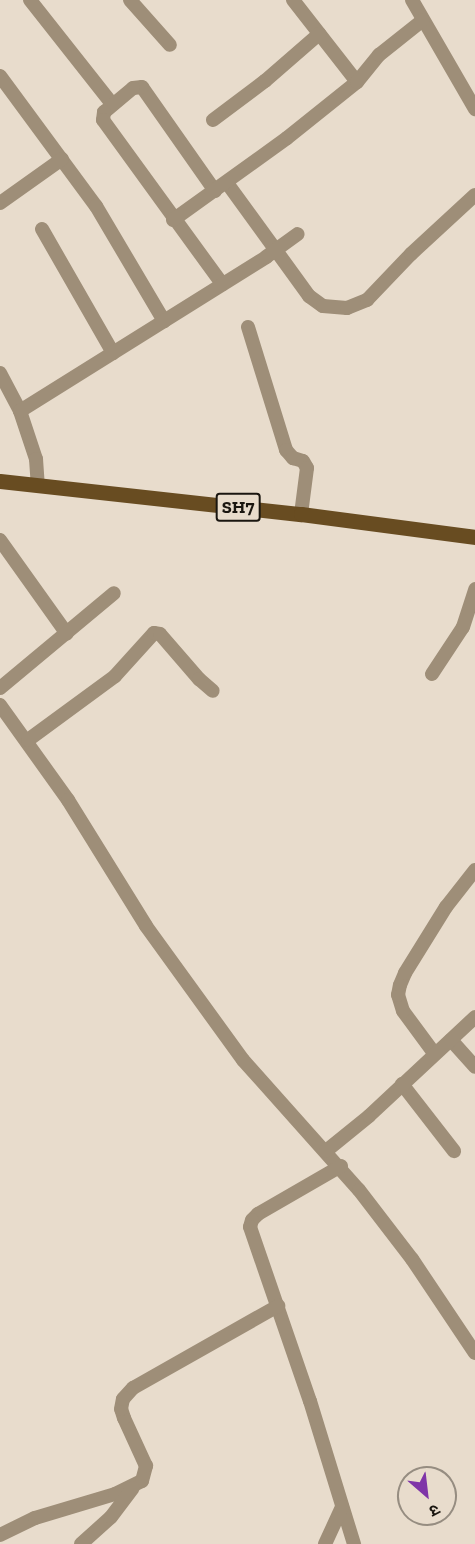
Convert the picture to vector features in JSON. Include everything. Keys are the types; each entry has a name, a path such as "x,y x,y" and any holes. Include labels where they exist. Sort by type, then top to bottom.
{"main road":[{"name":"SH7","path":"0,481 301,514 475,537"}],"street":[{"path":"30,0 112,104"},
{"path":"130,0 170,45"},
{"path":"293,0 357,82"},
{"path":"412,0 473,101"},
{"path":"173,220 221,187 357,82 379,55 423,20"},
{"path":"213,120 265,81 319,34"},
{"path":"0,76 104,220 164,321"},
{"path":"222,284 173,220 103,120 102,114 133,88 142,87 221,187 276,250 302,290 323,306 347,308 367,300 411,254 475,195"},
{"path":"0,203 62,159"},
{"path":"42,229 113,353"},
{"path":"20,411 298,234"},
{"path":"248,327 286,450 292,458 303,462 307,468 301,514"},
{"path":"0,373 20,411 36,459 38,485"},
{"path":"0,540 67,634"},
{"path":"432,674 472,615 475,589"},
{"path":"0,688 114,593"},
{"path":"28,740 115,676 154,633 160,634 199,680 213,691"},
{"path":"0,705 28,740 173,966 260,1082 341,1166 398,1240 475,1353"},
{"path":"434,1053 402,1011 398,995 400,985 440,916 475,870"},
{"path":"326,1151 369,1116 475,1017"},
{"path":"452,1040 475,1067"},
{"path":"402,1084 454,1151"},
{"path":"341,1166 252,1220 252,1234 278,1306 354,1544"},
{"path":"81,1544 111,1517 142,1481 146,1466 124,1418 121,1409 123,1399 133,1388 278,1306"},
{"path":"0,1535 35,1518 135,1487"},
{"path":"324,1544 342,1507"}]}
